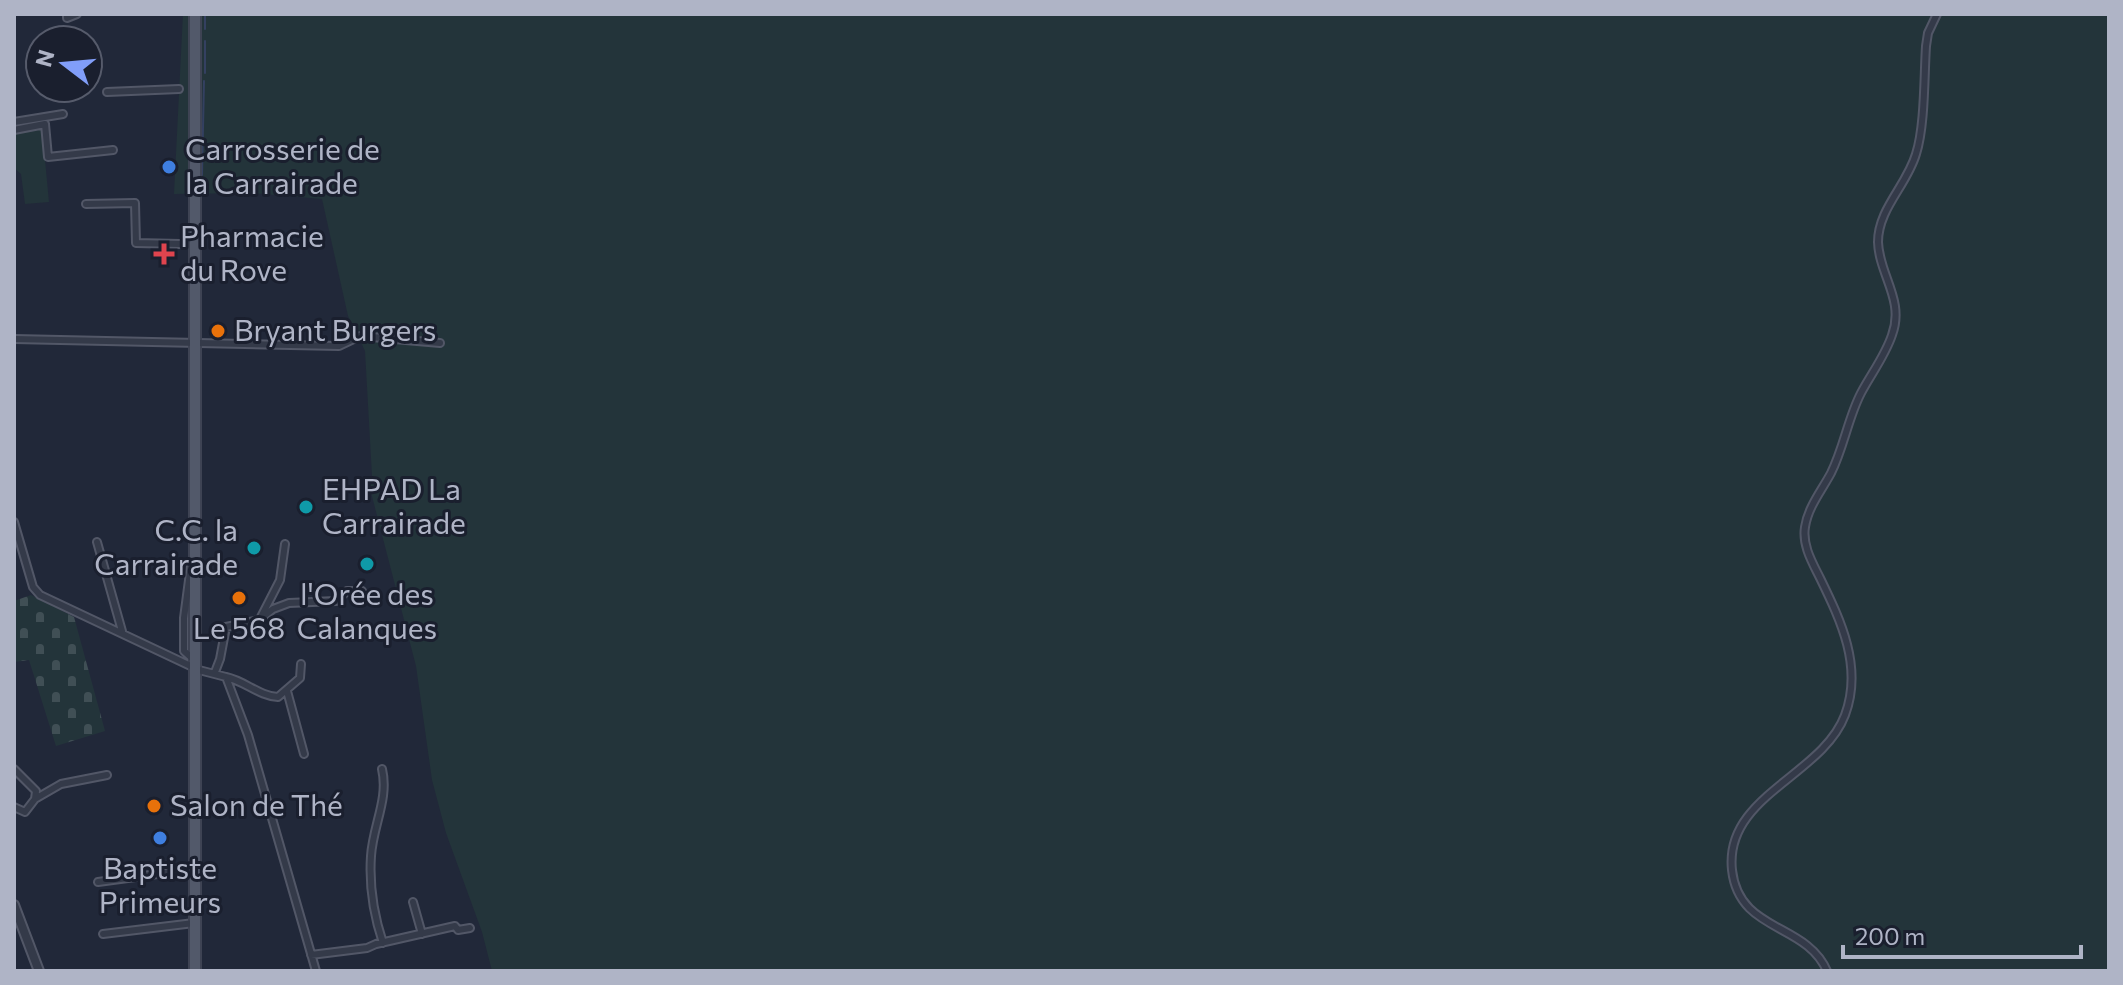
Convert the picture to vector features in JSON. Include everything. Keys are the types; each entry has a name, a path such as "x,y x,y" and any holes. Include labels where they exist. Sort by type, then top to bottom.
{"main road":[{"path":"195,14 195,971"}],"street":[{"path":"67,14 67,18 77,14"},
{"path":"1827,971 1813,949 1762,920 1745,904 1734,881 1731,856 1735,839 1752,810 1828,744 1845,716 1852,689 1852,659 1830,598 1808,553 1805,527 1810,509 1837,460 1861,393 1893,334 1895,298 1879,254 1878,235 1884,215 1916,155 1926,46 1937,14"},
{"path":"107,92 179,89"},
{"path":"14,122 63,114"},
{"path":"15,131 45,124 48,157 113,150"},
{"path":"86,204 135,203 136,243 180,244"},
{"path":"14,339 195,346 339,346 360,336 440,343"},
{"path":"14,522 33,587 40,595 194,664 238,679 272,697 287,691 300,678 301,664"},
{"path":"97,542 122,631"},
{"path":"259,620 280,580 285,544"},
{"path":"215,672 226,627 259,620 273,609 289,603 336,601 347,591 362,591"},
{"path":"226,677 248,735 316,971"},
{"path":"287,691 304,754"},
{"path":"14,769 36,791 35,799"},
{"path":"382,769 385,791 371,853 371,896 383,943"},
{"path":"14,807 25,812 35,799 61,784 107,775"},
{"path":"98,882 195,869"},
{"path":"413,902 422,934"},
{"path":"14,905 39,971"},
{"path":"103,934 195,923"},
{"path":"311,955 367,948 455,926 458,930 470,928"}],"green space":[{"path":"183,14 2109,14 2109,971 492,971 482,932 446,833 432,780 416,666 367,477 372,476 365,351 348,316 322,199 251,193 174,194"},
{"path":"42,128 49,202 25,204 21,174 14,168 14,133"},
{"path":"31,595 74,617 105,731 56,746 29,660 14,662 14,601"}],"waterway":[{"path":"205,14 205,29"},
{"path":"205,41 205,73"},
{"path":"202,175 204,81"}],"place":[{"name":"Carrosserie de la Carrairade","path":"169,167"},
{"name":"Pharmacie du Rove","path":"164,254"},
{"name":"Bryant Burgers","path":"218,331"},
{"name":"EHPAD La Carrairade","path":"306,507"},
{"name":"C.C. la Carrairade","path":"254,548"},
{"name":"l'Orée des Calanques","path":"367,564"},
{"name":"Le 568","path":"239,598"},
{"name":"Salon de Thé","path":"154,806"},
{"name":"Baptiste Primeurs","path":"160,838"}]}
